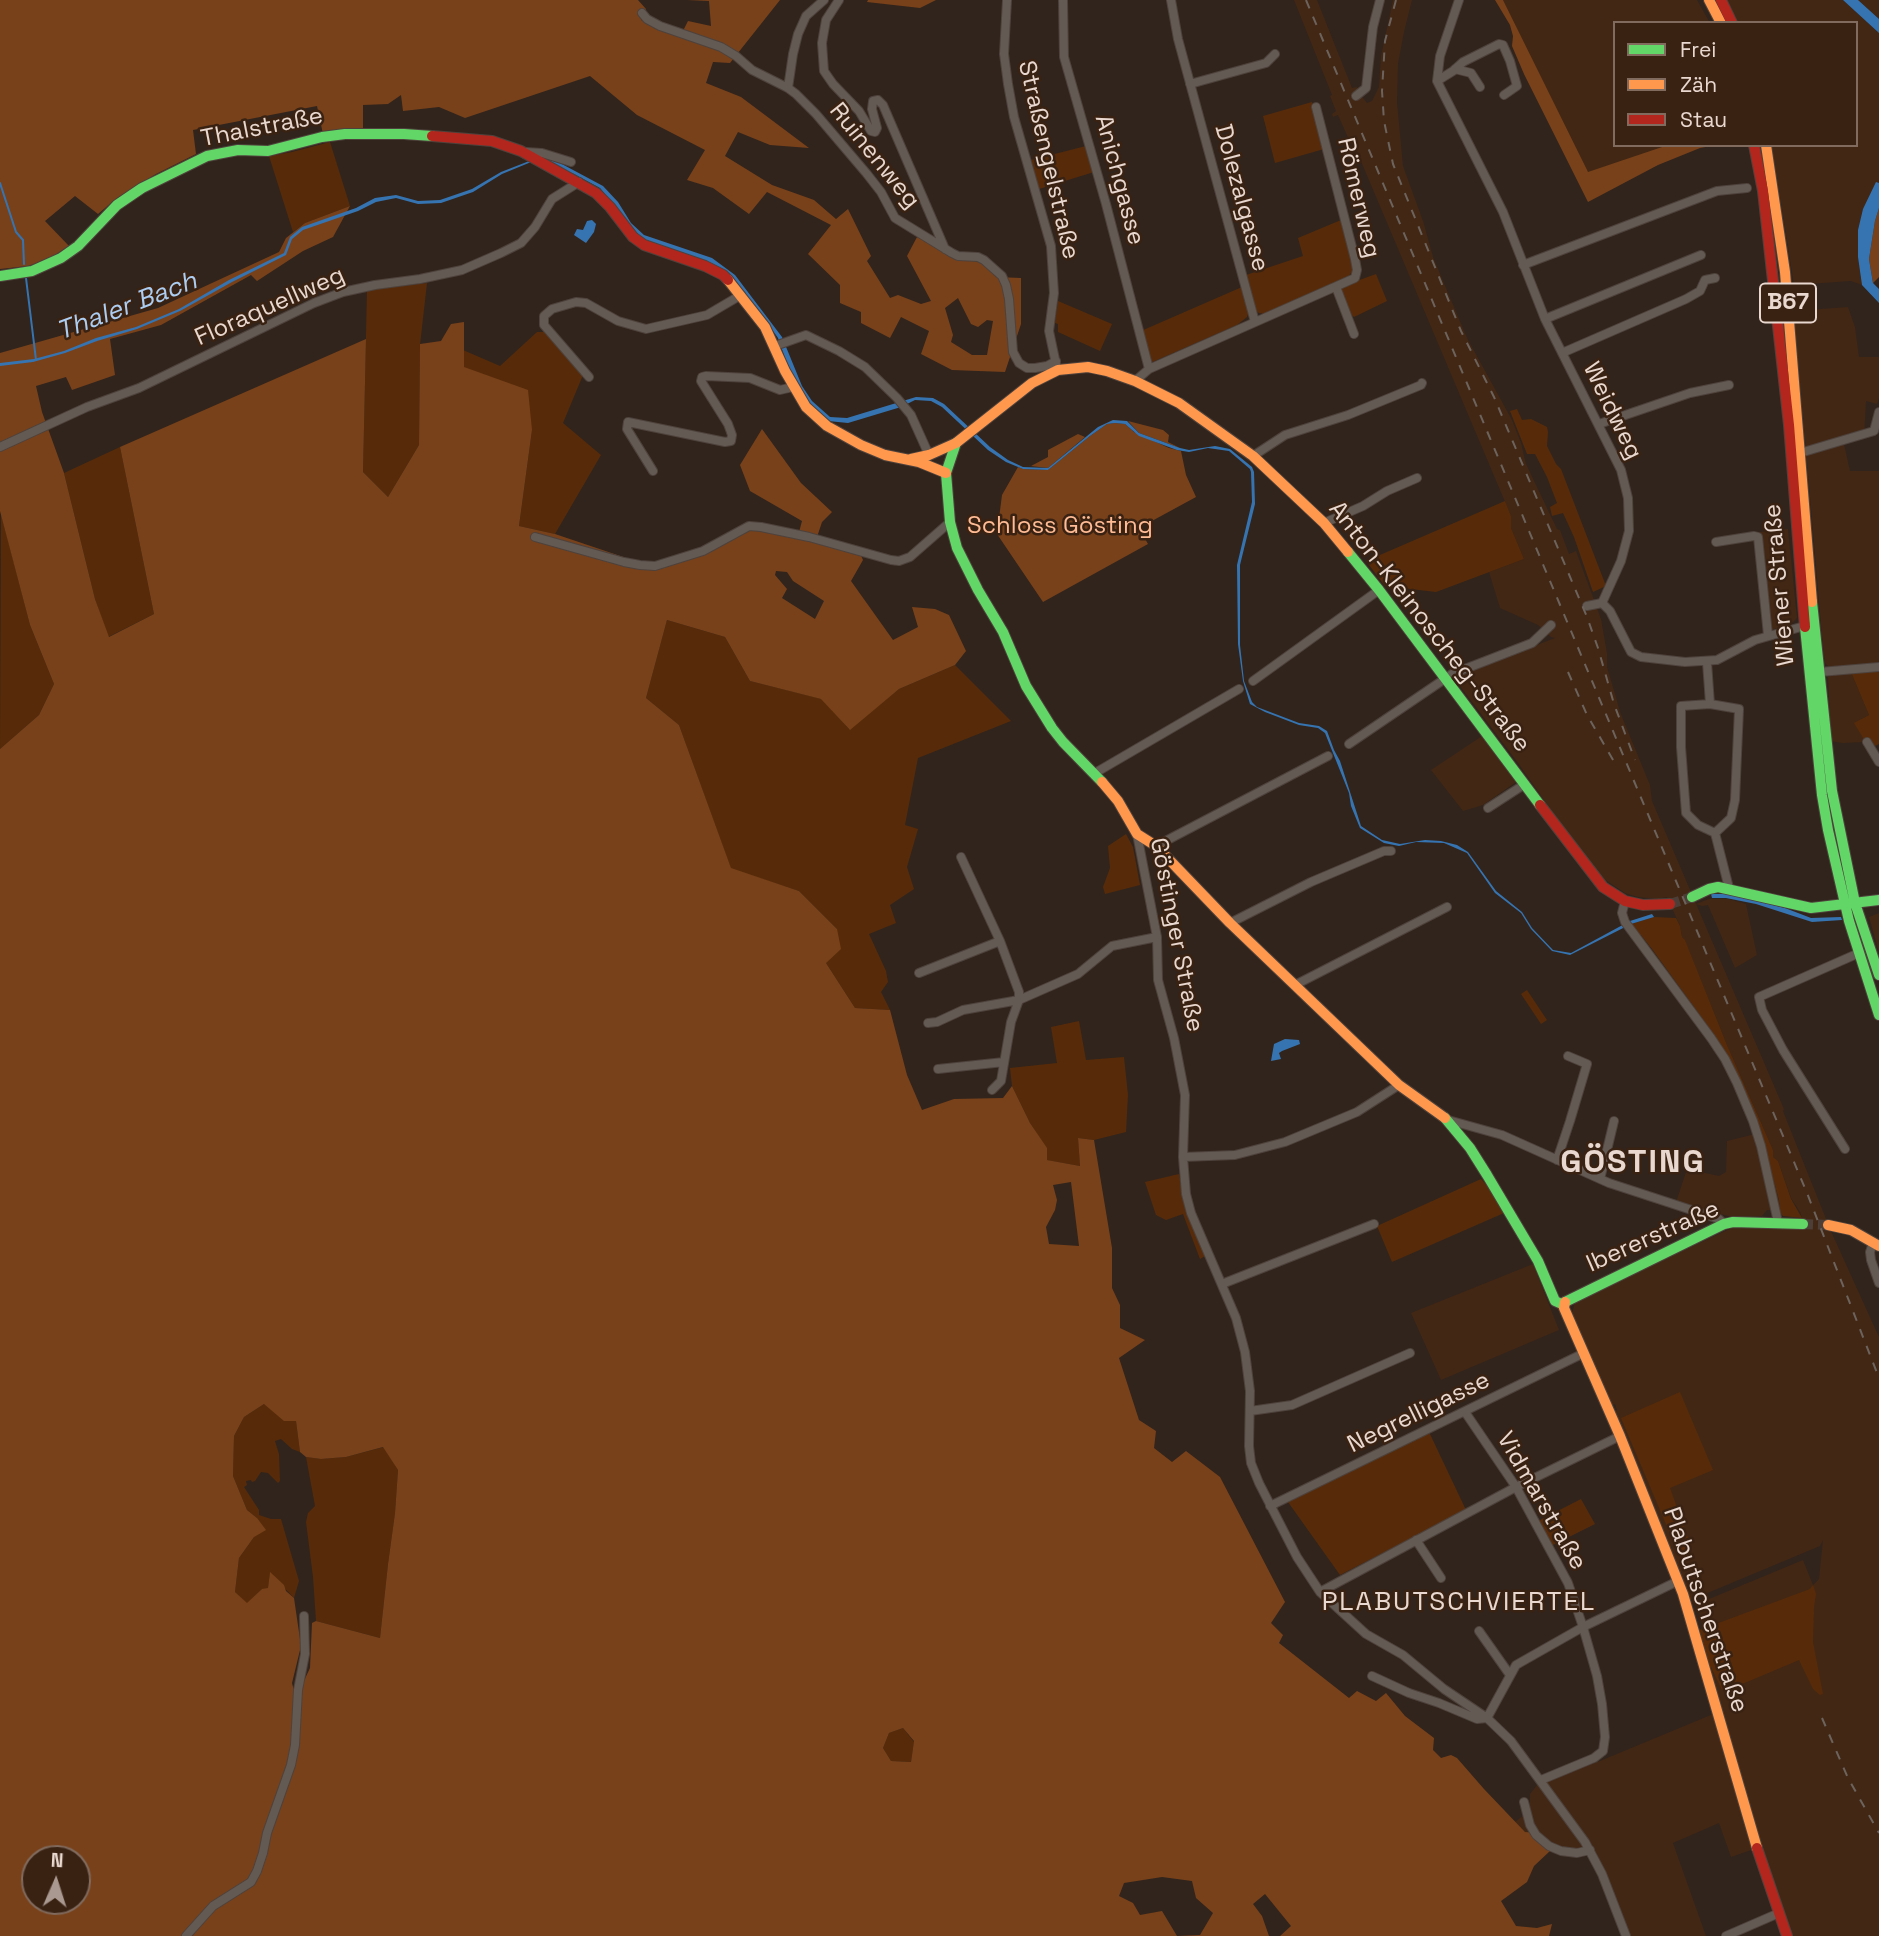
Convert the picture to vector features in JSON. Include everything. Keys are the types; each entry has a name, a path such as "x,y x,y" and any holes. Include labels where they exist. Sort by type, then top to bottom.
{"main road":[{"path":"1709,0 1720,21"},
{"path":"1721,0 1731,21"},
{"name":"Thalstraße","path":"0,276 32,271 61,258 78,246 117,205 142,188 207,156 223,152 268,151 345,134 492,141 526,154 596,193 640,243 705,266 728,280 781,344 793,387 806,407 827,426 861,445 885,455 908,460"},
{"name":"Wiener Straße","path":"1754,147 1772,265 1810,625 1820,672 1832,791 1859,953 1879,1015"},
{"name":"Wiener Straße","path":"1766,147 1785,272 1800,453 1820,785 1828,830 1850,904 1879,975"},
{"name":"Anton-Kleinoscheg-Straße","path":"1057,365 1107,371 1135,381 1181,404 1253,456 1281,481 1324,523 1379,590 1583,863 1603,887 1630,902"},
{"path":"908,460 929,455 956,443 1057,365"},
{"name":"Göstinger Straße","path":"956,443 946,473 950,522 957,548 1003,632 1026,686 1063,743 1095,773 1118,801 1137,834"},
{"path":"908,460 946,473"},
{"name":"Plabutscherstraße","path":"1137,834 1156,846 1230,923 1399,1085 1448,1120 1474,1153 1538,1261 1555,1301 1565,1303 1687,1605 1757,1848 1787,1936"},
{"path":"1692,897 1710,889 1730,888 1811,908 1879,900"},
{"path":"1630,902 1670,904"},
{"name":"Ibererstraße","path":"1565,1303 1724,1224 1803,1224"},
{"path":"1828,1224 1851,1230 1876,1245"}],"street":[{"path":"788,88 798,34 806,16 824,0"},
{"path":"839,0 826,20 822,43 824,71 828,79 859,111 872,132 877,128 872,104 877,100 883,104 945,249"},
{"name":"Straßengelstraße","path":"1007,0 1003,54 1014,117 1051,246 1054,278 1049,331 1057,365"},
{"name":"Anichgasse","path":"1063,0 1064,57 1149,369"},
{"name":"Dolezalgasse","path":"1171,0 1178,39 1255,322"},
{"path":"1356,96 1366,88 1373,27 1380,0"},
{"path":"1437,81 1440,56 1459,0"},
{"name":"Ruinenweg","path":"642,13 660,26 721,47 752,70 788,88 816,114 867,174 881,192 895,218 958,256 978,257 989,263 1002,276 1009,299 1013,352 1019,363 1027,368 1057,365"},
{"path":"1437,81 1462,62 1501,44 1510,61 1517,86 1504,96"},
{"path":"1191,84 1266,63 1275,54"},
{"path":"1455,69 1471,73 1480,87"},
{"name":"Weidweg","path":"1437,81 1503,212 1545,319 1621,470 1628,498 1629,531 1621,561 1602,603"},
{"name":"Römerweg","path":"1135,381 1149,369 1355,278 1357,270 1316,107"},
{"name":"Thalstraße","path":"526,154 542,153 571,162"},
{"name":"Floraquellweg","path":"0,447 87,407 139,388 321,300 375,285 462,270 501,253 521,243 535,227 552,199 579,182"},
{"path":"1523,265 1717,191 1747,188"},
{"path":"1545,319 1701,255"},
{"path":"1562,353 1686,299 1700,291 1705,280 1715,278"},
{"name":"Römerweg","path":"1336,287 1354,334"},
{"path":"589,377 544,325 544,316 552,309 576,302 586,303 618,321 646,328 707,315 741,295"},
{"path":"781,344 807,335 865,367 911,415 929,455"},
{"path":"653,471 627,429 628,422 725,443 731,441 728,424 701,381 702,377 750,378 780,390 793,387"},
{"path":"1253,456 1285,435 1348,415 1422,383"},
{"path":"1599,424 1690,393 1729,385"},
{"path":"1800,453 1877,431 1879,412"},
{"path":"1324,523 1417,478"},
{"path":"535,537 624,562 655,566 704,551 749,526 899,561 910,557 950,522"},
{"path":"1716,542 1758,537 1768,635"},
{"path":"1253,681 1379,590"},
{"path":"1587,606 1602,603 1610,611 1631,652 1656,660 1717,660 1768,635 1810,625"},
{"path":"1349,744 1452,674 1532,643 1551,625"},
{"path":"1707,662 1710,704"},
{"path":"1820,672 1879,667"},
{"path":"1095,773 1239,689"},
{"path":"1715,833 1731,818 1735,800 1739,709 1710,704 1681,706 1686,813 1698,825 1715,833 1730,888"},
{"path":"1867,742 1879,762"},
{"path":"1156,846 1328,756"},
{"path":"1488,808 1525,784"},
{"name":"Göstinger Straße","path":"1137,834 1157,937 1158,980 1174,1038 1185,1094 1184,1179 1191,1213 1223,1284 1245,1352 1250,1391 1248,1437 1251,1463 1270,1506 1297,1558 1320,1592 1366,1634 1403,1655 1503,1732 1541,1780 1590,1850 1626,1936"},
{"path":"1230,923 1311,882 1384,851 1391,851"},
{"path":"961,857 1000,941 1019,992 1001,1081 992,1090"},
{"path":"1630,902 1622,913 1627,925 1725,1059 1744,1098 1761,1146 1778,1222"},
{"path":"1295,985 1447,907"},
{"path":"928,1023 937,1022 963,1010 1019,1000 1075,976 1112,946 1157,937"},
{"path":"919,973 1000,941"},
{"path":"1845,1149 1783,1050 1762,1010 1759,997 1859,953"},
{"path":"1557,1160 1587,1064 1568,1056"},
{"path":"938,1069 1004,1062"},
{"path":"1183,1157 1234,1155 1283,1142 1357,1112 1399,1085"},
{"path":"1448,1120 1502,1135 1600,1179 1719,1219 1724,1224"},
{"path":"1600,1179 1614,1121"},
{"path":"1223,1284 1374,1224"},
{"path":"1876,1245 1870,1252 1870,1257 1879,1283"},
{"path":"1250,1411 1292,1405 1410,1353"},
{"name":"Negrelligasse","path":"1270,1506 1584,1353"},
{"name":"Vidmarstraße","path":"1465,1412 1516,1487 1567,1583 1597,1676 1605,1737 1603,1751 1594,1758 1541,1780"},
{"path":"1320,1592 1516,1487 1620,1436"},
{"path":"1416,1540 1441,1578"},
{"path":"1373,1676 1477,1719 1487,1718 1516,1665 1678,1581"},
{"path":"186,1936 213,1906 251,1882 264,1853 267,1833 291,1765 295,1745 298,1690 305,1654 303,1616"},
{"path":"1479,1631 1510,1675"},
{"path":"1524,1802 1530,1825 1536,1835 1549,1846 1577,1853 1590,1850"},
{"path":"1726,1936 1779,1913"}],"shaded area":[{"path":"1294,0 1317,0 1352,88 1357,87 1367,103 1372,101 1379,87 1381,56 1393,0 1412,0 1398,64 1397,103 1403,166 1433,257 1467,338 1512,420 1526,464 1557,529 1560,530 1569,554 1576,551 1601,619 1607,667 1620,712 1650,785 1652,801 1784,1109 1830,1229 1879,1337 1879,1936 1787,1936 1757,1848 1731,1857 1719,1823 1673,1843 1706,1936 1626,1936 1602,1874 1587,1854 1578,1855 1526,1833 1515,1822 1530,1810 1530,1794 1541,1780 1600,1761 1718,1712 1695,1632 1703,1629 1697,1604 1803,1560 1813,1585 1819,1579 1823,1540 1820,1546 1686,1602 1610,1414 1617,1410 1615,1404 1611,1406 1572,1314 1575,1301 1734,1227 1805,1228 1778,1161 1773,1157 1773,1150 1667,897 1638,897 1625,893 1601,877 1457,682 1459,675 1555,638 1538,625 1500,608 1489,572 1524,559 1511,528 1511,516 1352,140 1349,140 1338,115 1333,117 1332,114 1336,111 1330,96 1332,95"},
{"path":"1503,0 1697,0 1709,21 1613,21 1613,147 1664,147 1587,174"},
{"path":"1727,0 1843,0 1879,33 1879,195 1863,209 1858,230 1862,285 1851,281 1794,285 1772,147 1858,147 1858,21 1737,21"},
{"path":"1858,0 1879,0 1879,19"},
{"path":"1312,102 1324,149 1275,163 1263,116"},
{"path":"330,142 350,206 305,223 293,232 269,156"},
{"path":"1086,146 1094,172 1039,189 1031,160"},
{"path":"1341,220 1353,262 1353,270 1349,276 1265,314 1254,310 1246,275 1303,256 1298,238"},
{"path":"1376,274 1387,301 1354,317 1348,312 1341,290 1343,286"},
{"path":"427,283 420,345 419,445 388,497 363,472 367,290"},
{"path":"1242,287 1249,311 1247,317 1237,325 1150,363 1141,331"},
{"path":"1058,301 1112,324 1100,351 1058,332 1058,324 1055,323"},
{"path":"1848,307 1855,327 1859,357 1879,357 1879,398 1877,404 1866,401 1864,439 1844,444 1850,471 1879,471 1879,664 1831,669 1825,663 1822,636 1794,311"},
{"path":"537,332 548,332 583,375 563,423 601,455 555,534 519,526 532,430 464,367 463,350 500,366"},
{"path":"1517,409 1522,420 1531,419 1547,427 1547,446 1561,469 1606,586 1593,592 1563,513 1552,516 1550,507 1557,503 1535,454 1527,454 1510,411"},
{"path":"120,447 154,614 108,637 95,599 64,473"},
{"path":"1505,501 1511,516 1511,528 1524,559 1436,592 1385,586 1366,561"},
{"path":"1,513 30,625 54,684 39,715 0,749"},
{"path":"1788,529 1797,618 1792,623 1771,630 1768,626 1760,532"},
{"path":"667,620 725,637 750,681 822,699 849,729 899,689 955,665 1011,721 918,758 905,825 918,829 907,867 914,889 890,905 896,923 869,934 886,971 888,982 881,992 890,1010 855,1008 826,963 837,929 799,891 731,869 679,725 646,698"},
{"path":"1879,671 1879,744 1875,746 1870,739 1865,741 1854,723 1869,715 1851,672"},
{"path":"1851,672 1869,715 1861,719 1866,742 1831,741 1828,677"},
{"path":"1482,736 1516,782 1483,805 1463,811 1431,770"},
{"path":"1126,834 1133,847 1140,885 1105,894 1103,887 1110,868 1108,846"},
{"path":"1709,899 1728,899 1746,904 1757,955 1735,968 1708,905 1696,904"},
{"path":"1879,913 1879,952 1869,917"},
{"path":"1654,917 1676,918 1680,926 1682,937 1773,1150 1773,1157 1778,1161 1791,1199 1802,1218 1783,1216 1780,1213 1779,1200 1759,1128 1734,1067 1713,1033 1631,924"},
{"path":"1527,990 1547,1020 1541,1024 1521,994"},
{"path":"1079,1021 1086,1060 1124,1057 1128,1095 1126,1132 1094,1140 1078,1138 1080,1166 1046,1160 1046,1148 1012,1086 1010,1068 1057,1063 1051,1027"},
{"path":"1759,1128 1779,1200 1779,1210 1767,1210 1762,1216 1732,1217 1676,1202 1687,1169 1719,1176 1726,1172 1727,1141 1751,1135"},
{"path":"1179,1174 1186,1211 1205,1256 1200,1259 1183,1214 1166,1220 1156,1215 1145,1182"},
{"path":"1481,1179 1491,1190 1504,1213 1392,1262 1377,1226"},
{"path":"1533,1264 1559,1330 1441,1380 1411,1313"},
{"path":"1680,1392 1713,1470 1670,1488 1692,1549 1679,1555 1621,1418"},
{"path":"264,1404 296,1421 300,1452 281,1439 275,1441 279,1454 280,1481 278,1483 268,1473 261,1472 255,1481 246,1481 247,1485 244,1487 259,1510 259,1515 281,1519 299,1581 294,1598 270,1573 268,1589 262,1589 247,1604 235,1592 239,1558 254,1537 257,1518 247,1510 233,1476 234,1436 244,1417"},
{"path":"1429,1432 1466,1510 1340,1575 1288,1502"},
{"path":"384,1447 398,1470 380,1638 316,1621 306,1522 308,1513 315,1506 306,1457 346,1457"},
{"path":"1581,1499 1595,1524 1551,1546 1538,1521"},
{"path":"1813,1585 1816,1594 1813,1642 1823,1694 1820,1695 1813,1689 1799,1660 1722,1690 1711,1667 1706,1666 1697,1631 1810,1589"},
{"path":"903,1728 914,1742 911,1762 891,1761 883,1748 889,1733"}],"green space":[{"path":"0,0 638,0 646,9 641,20 680,37 688,21 711,26 709,1 687,0 780,0 730,63 713,62 706,83 741,97 809,148 770,145 738,132 725,156 772,185 814,200 836,219 848,209 871,256 867,261 890,298 898,295 921,304 931,301 907,256 917,237 955,257 985,263 996,277 1021,278 1021,324 1005,372 952,370 921,354 929,331 901,317 890,338 861,323 861,312 840,303 840,285 808,254 831,225 767,192 749,214 713,188 687,180 705,150 637,115 590,76 465,118 439,107 403,111 401,95 388,104 363,105 363,129 323,134 317,106 193,130 196,154 156,174 117,198 98,214 75,196 45,221 69,246 47,260 28,266 0,269","holes":["958,298 971,324 978,327 987,320 993,321 987,355 972,355 951,342 953,335 945,308"]},
{"path":"936,0 920,8 867,2"},
{"path":"1495,0 1503,0 1588,172 1662,147 1706,147 1658,165 1588,202 1524,74 1512,46 1510,25"},
{"path":"350,206 333,237 303,251 257,281 251,275 161,325 110,339 115,375 72,390 66,377 36,386 42,412 64,473 95,599 109,637 154,614 120,447 366,339 363,472 388,497 419,445 420,344 441,341 451,324 464,322 464,367 528,390 532,430 519,526 555,534 656,568 750,528 798,536 802,521 750,491 740,465 762,429 801,483 832,512 822,522 817,537 857,547 863,560 851,581 893,640 918,627 912,607 935,609 949,615 966,651 955,665 899,689 850,730 821,699 750,681 725,637 667,620 646,698 679,725 731,868 799,891 837,929 841,949 826,963 855,1008 890,1010 907,1075 922,1110 954,1099 1003,1098 1012,1086 1030,1123 1047,1148 1047,1160 1080,1166 1078,1138 1094,1140 1112,1248 1112,1288 1120,1305 1120,1328 1145,1340 1119,1358 1139,1420 1156,1431 1154,1448 1172,1462 1186,1451 1220,1477 1285,1602 1271,1623 1283,1635 1279,1643 1349,1698 1357,1691 1376,1701 1386,1693 1405,1716 1434,1738 1433,1750 1441,1758 1451,1755 1457,1758 1525,1832 1537,1833 1550,1851 1534,1866 1527,1882 1501,1901 1516,1926 1537,1928 1552,1924 1549,1936 1280,1936 1291,1926 1265,1894 1253,1904 1262,1916 1269,1936 1177,1936 0,1936 0,749 39,715 54,684 30,625 0,511 0,353 158,308 279,252 286,238 305,223","holes":["776,571 787,572 793,581 824,601 815,619 782,598 787,589 775,575","1071,1182 1079,1246 1049,1244 1046,1227 1057,1200 1053,1185","264,1404 284,1421 296,1421 300,1452 306,1457 346,1457 383,1447 398,1470 380,1638 316,1621 312,1623 310,1668 303,1683 294,1691 292,1683 301,1646 294,1598 270,1572 268,1588 262,1589 247,1603 235,1592 239,1558 254,1537 266,1530 247,1510 233,1476 234,1436 244,1417","903,1728 914,1741 911,1762 891,1761 883,1748 889,1733","1162,1877 1192,1881 1196,1898 1213,1913 1200,1935 1177,1936 1162,1911 1140,1915 1133,1903 1119,1896 1124,1883"]},
{"path":"1879,208 1879,277 1873,283 1869,259"},
{"name":"Schloss Gösting","path":"1128,421 1163,430 1169,435 1168,442 1180,448 1139,433"},
{"name":"Schloss Gösting","path":"1107,424 1125,424 1134,432 1181,451 1186,475 1196,497 1139,528 1148,544 1043,602 997,534 1002,495 1018,467 1048,470"},
{"name":"Schloss Gösting","path":"1078,434 1085,437 1048,468 1021,465 1031,466 1048,457 1048,450"}],"water":[{"path":"1843,0 1858,0 1879,19 1879,33"},
{"path":"537,158 547,158 560,163 603,186 618,202 631,223 644,235 712,258 735,275 782,337 802,386 812,401 830,417 847,418 916,397 933,398 944,404 990,447 1023,467 1048,468 1098,427 1113,420 1127,421 1139,433 1180,448 1189,450 1215,446 1230,449 1252,467 1254,472 1255,504 1240,565 1240,645 1244,681 1252,702 1257,707 1299,723 1319,726 1327,731 1340,761 1361,826 1382,840 1400,844 1425,840 1441,841 1457,845 1468,852 1496,891 1522,912 1532,928 1553,950 1571,953 1630,921 1652,914 1654,917 1631,924 1570,955 1552,951 1531,929 1521,913 1495,893 1467,853 1444,843 1416,842 1399,846 1384,843 1360,828 1325,733 1318,728 1299,725 1265,712 1250,704 1243,681 1238,644 1237,565 1252,502 1251,472 1229,451 1208,448 1189,452 1177,450 1139,436 1125,424 1115,423 1107,424 1048,470 1023,469 988,450 942,407 931,401 915,400 848,423 828,421 811,407 790,372 778,338 757,308 726,273 710,263 655,246 641,238 600,188 574,174 536,160 502,174 473,192 441,203 418,204 396,198 376,202 303,230 292,239 286,255 180,311 137,329 65,353 33,362 0,366 0,363 34,359 64,351 96,338 136,327 179,309 284,253 290,237 302,227 356,208 375,198 396,195 418,201 440,200 472,189 501,172"},
{"path":"1876,182 1879,183 1879,208 1869,259 1873,283 1879,289 1879,303 1862,285 1858,257 1858,230 1863,209"},
{"path":"592,220 596,224 594,232 586,243 574,235 577,229 583,230 587,221"},
{"path":"1711,894 1726,894 1757,901 1811,918 1841,917 1842,920 1812,922 1756,904 1712,898"},
{"path":"1285,1039 1299,1040 1300,1044 1279,1053 1281,1059 1271,1061 1274,1044"}],"waterway":[{"path":"0,183 16,232 23,240 24,264"},
{"path":"26,278 36,360"}],"tunnel":[{"path":"1670,904 1692,897"},
{"path":"1803,1224 1828,1225"}],"railway":[{"path":"1306,0 1807,1193 1879,1378"},
{"path":"1396,0 1385,41 1382,91 1384,121 1393,164 1461,331 1494,397 1587,617 1635,760"},
{"path":"1568,672 1587,715 1616,765"},
{"path":"1822,1718 1848,1778 1879,1833"}],"traffic: fast":[{"path":"0,276 32,271 61,258 78,246 117,205 142,188 207,156 238,150 268,151 345,134 432,136"},
{"path":"956,443 946,473 950,522 957,548 1003,632 1026,686 1052,728 1102,782"},
{"path":"1348,552 1540,805"},
{"path":"1812,602 1832,791 1855,903 1879,975"},
{"path":"1805,627 1828,830 1849,921 1879,1015"},
{"path":"1692,897 1718,887 1811,908 1879,900"},
{"path":"1445,1118 1470,1148 1487,1175 1538,1261 1555,1301 1564,1305"},
{"path":"1565,1302 1724,1224 1803,1224"}],"traffic: slow":[{"path":"1709,0 1720,21"},
{"path":"1766,147 1785,272 1812,602"},
{"path":"728,280 765,327 785,371 806,407 827,426 885,455 919,462 946,473"},
{"path":"911,459 929,455 956,443 1032,383 1058,370 1088,367 1107,371 1135,381 1179,403 1253,456 1324,523 1348,552"},
{"path":"1102,782 1118,801 1137,834 1156,846 1230,923 1399,1085 1445,1118"},
{"path":"1828,1225 1851,1230 1879,1246"},
{"path":"1565,1302 1564,1308 1620,1436 1683,1594 1757,1848"}],"traffic: jam":[{"path":"1721,0 1731,21"},
{"path":"432,136 492,141 521,151 596,193 633,237 644,245 705,266 728,280"},
{"path":"1754,147 1763,191 1789,425 1805,627"},
{"path":"1540,805 1603,887 1625,901 1643,905 1670,904"},
{"path":"1757,1848 1787,1936"}],"district":[{"name":"GÖSTING","path":"1633,1163"},
{"name":"PLABUTSCHVIERTEL","path":"1459,1603"}],"water label":[{"name":"Thaler Bach","path":"127,307"}]}
